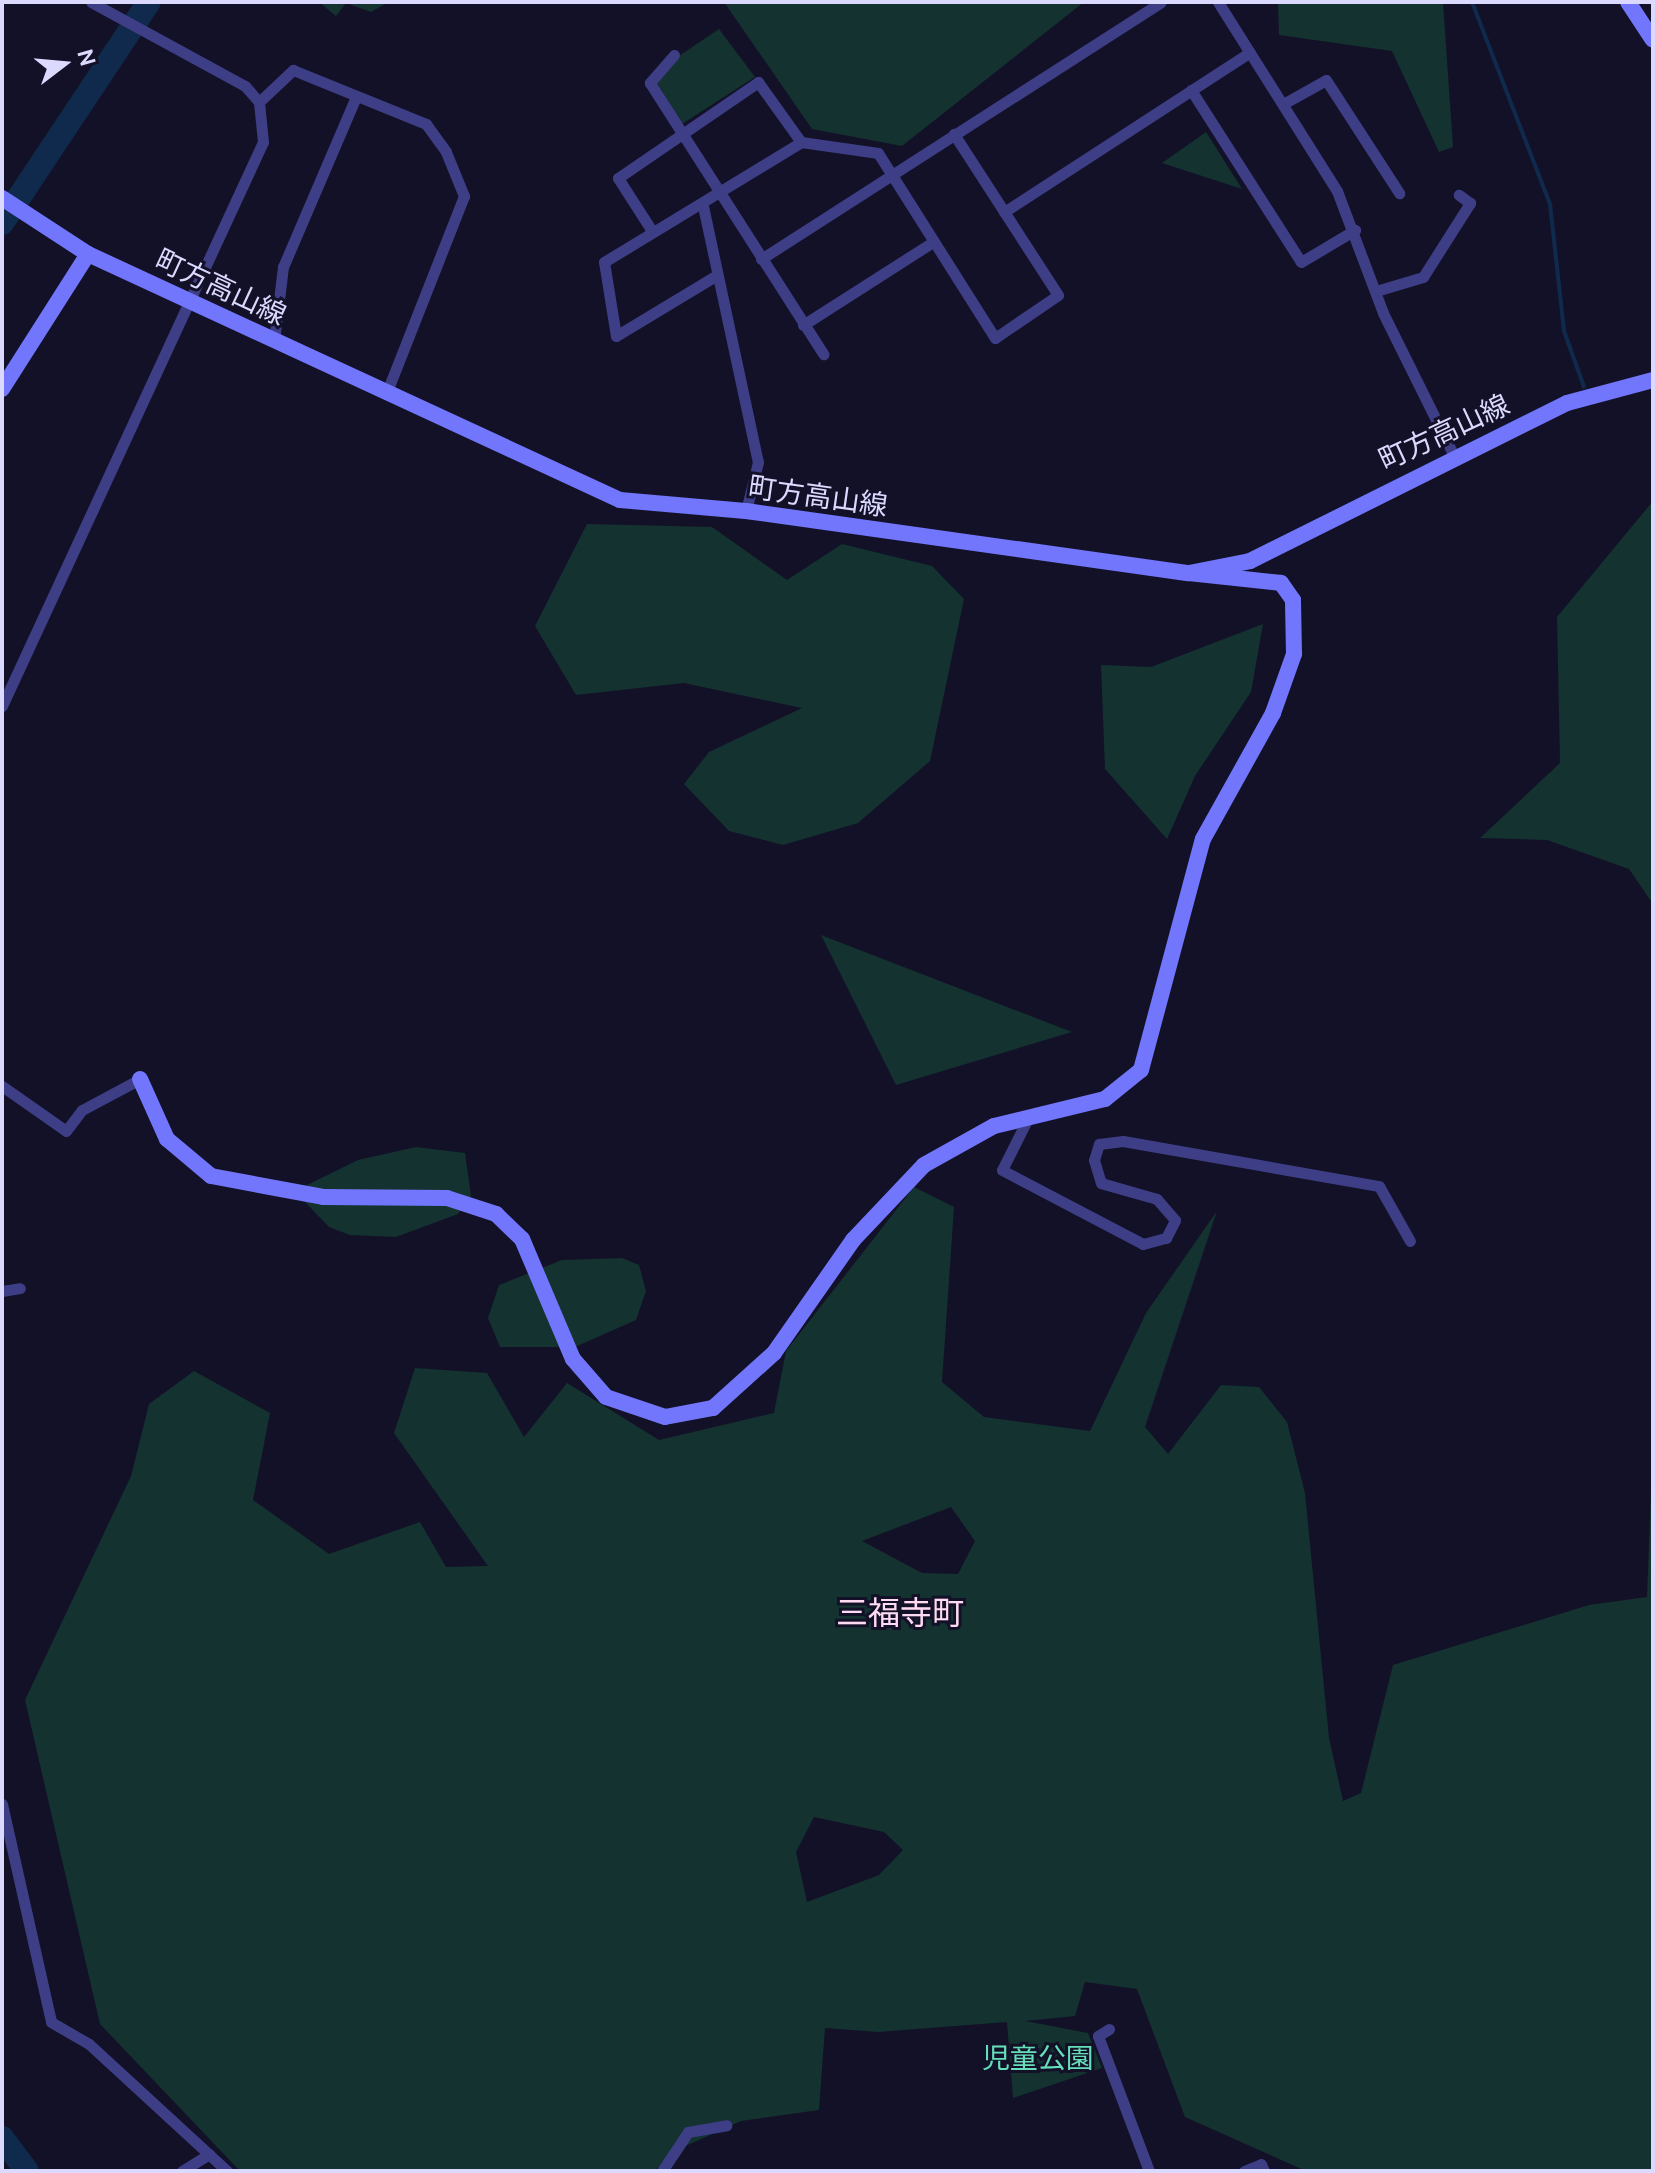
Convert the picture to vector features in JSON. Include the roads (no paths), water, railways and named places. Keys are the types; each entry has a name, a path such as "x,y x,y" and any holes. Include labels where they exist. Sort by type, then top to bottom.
{"street":[{"path":"2,706 261,153 259,102 219,66 91,2"},
{"path":"761,259 1161,2"},
{"path":"1218,2 1283,104 1355,230 1376,291 1454,456"},
{"path":"1628,2 1653,40"},
{"path":"1004,212 1250,52"},
{"path":"674,55 650,83 823,354"},
{"path":"259,102 293,70 426,124 464,196 386,394"},
{"path":"1283,104 1326,80 1399,193"},
{"path":"652,231 618,178 758,82 801,142"},
{"path":"1191,90 1301,262 1355,230"},
{"path":"274,341 283,267 356,97"},
{"path":"717,275 616,336 600,270 652,231 703,206 801,142 878,153 995,338 1058,295 954,134"},
{"path":"1376,291 1423,277 1470,203 1459,195"},
{"name":"町方高山線","path":"2,198 42,227 88,254 620,500 746,511 1189,573 1250,561 1454,456 1588,395 1653,380"},
{"path":"703,206 758,462 746,511"},
{"path":"803,325 933,242"},
{"path":"2,389 88,254"},
{"path":"2,1086 66,1131 82,1110 140,1079 167,1139 211,1176 313,1196 447,1198 496,1214 522,1239 587,1378 628,1409 665,1417 713,1408 750,1380 853,1240 924,1165 978,1133 1029,1116 1105,1099 1141,1070 1203,839 1284,690 1296,633 1288,589 1189,573"},
{"path":"1029,1116 1002,1170 1143,1244 1166,1238 1175,1220 1157,1199 1101,1183 1094,1160 1099,1144 1123,1141 1379,1186 1410,1241"},
{"path":"2,1291 20,1288"},
{"path":"2,1804 45,2013 102,2054 227,2171"},
{"path":"1109,2029 1098,2036 1149,2171"},
{"path":"662,2171 688,2132 726,2125"},
{"path":"182,2171 209,2154"},
{"path":"1244,2171 1261,2164 1264,2171"}],"waterway":[{"path":"2,223 149,2"},
{"path":"1472,2 1550,204 1564,331 1584,387"},
{"path":"2,2138 27,2171"}],"district":[{"name":"三福寺町","path":"900,1612"}],"park label":[{"name":"児童公園","path":"1038,2058"}]}
